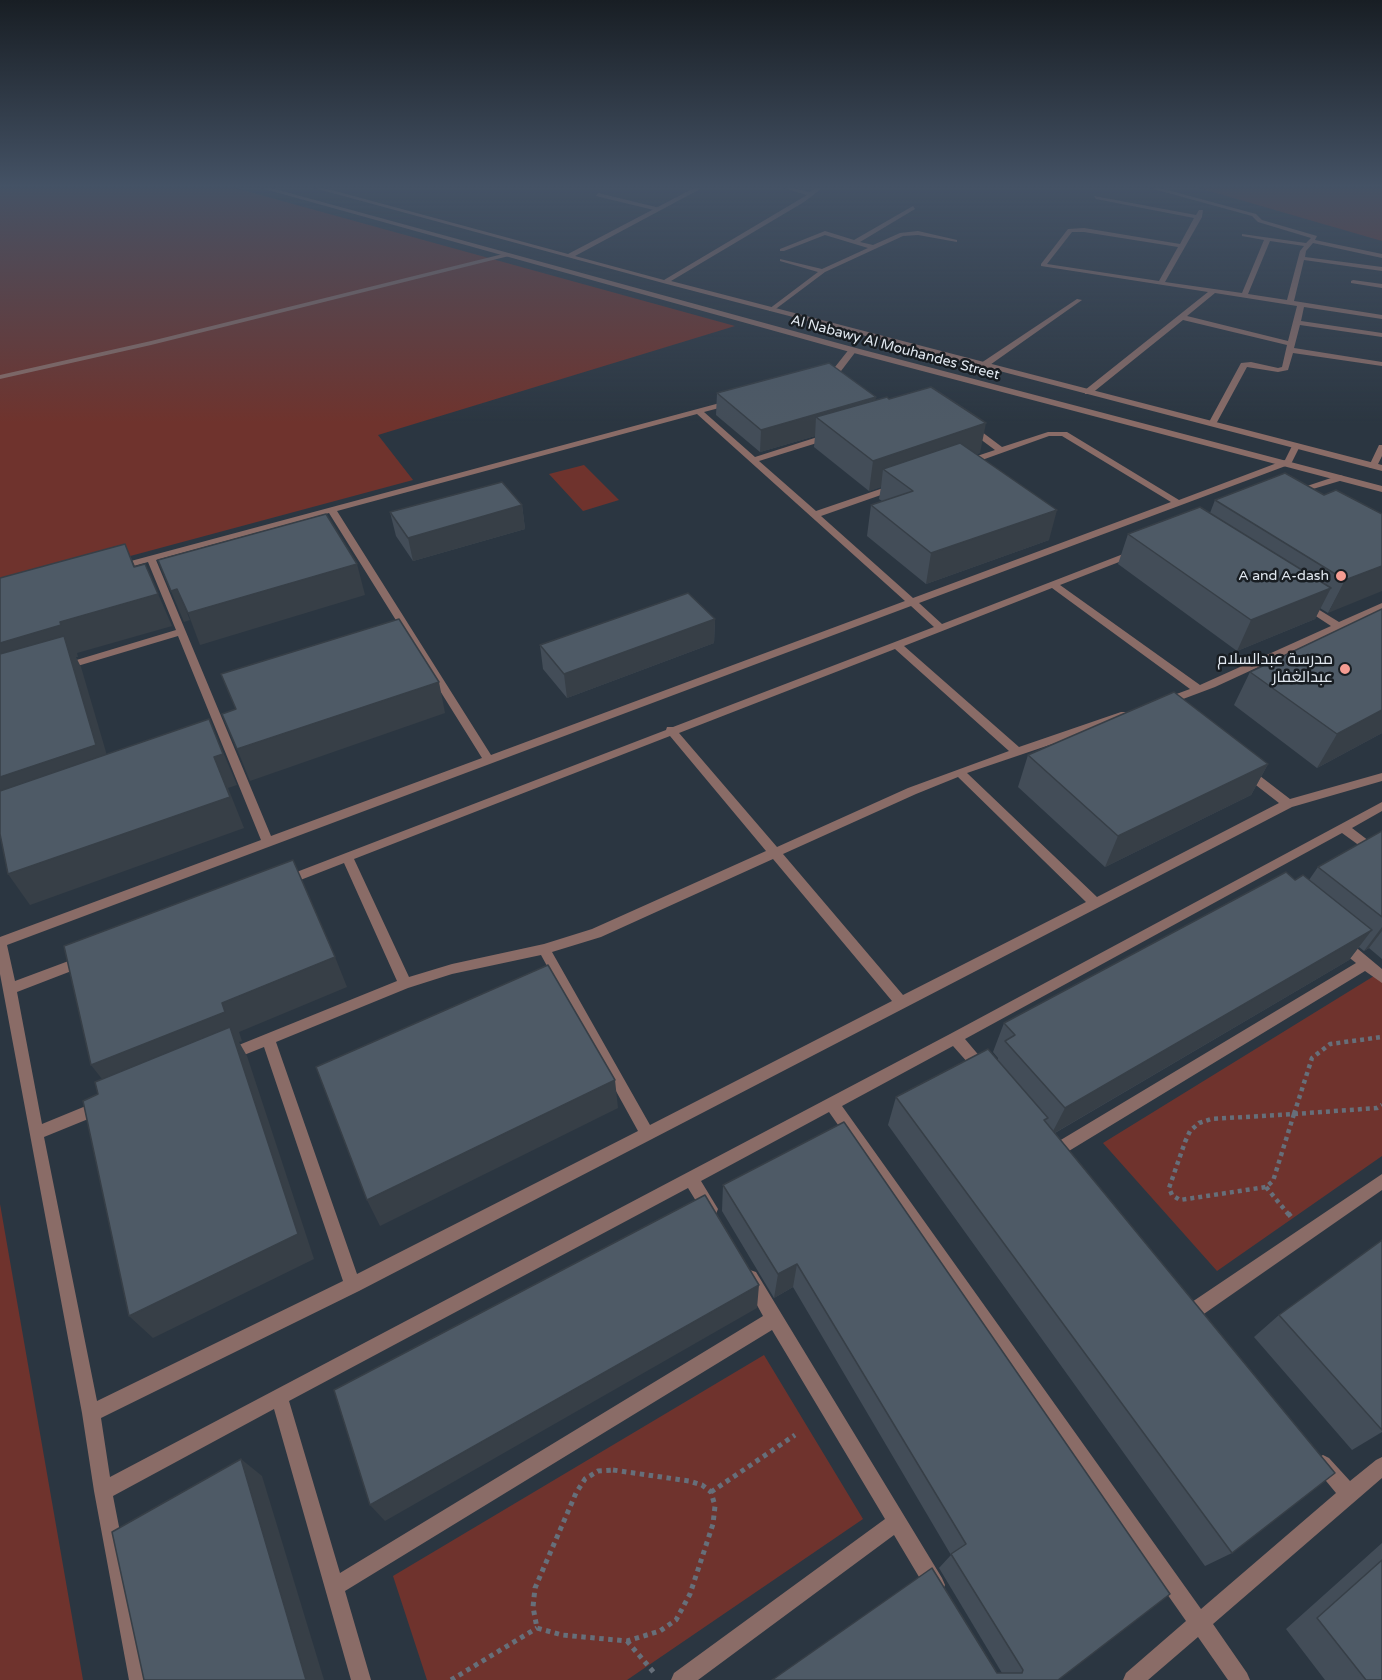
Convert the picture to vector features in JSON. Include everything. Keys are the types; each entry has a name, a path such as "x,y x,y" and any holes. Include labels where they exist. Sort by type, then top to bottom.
{"street":[{"path":"0,376 151,343 461,266"},
{"name":"Al Nabawy Al Mouhandes Street","path":"549,266 853,350 1288,462 1382,489"},
{"name":"Al Nabawy Al Mouhandes Street","path":"607,266 1378,467"},
{"path":"665,282 691,266"},
{"path":"806,266 823,271"},
{"path":"771,310 823,271 833,266"},
{"path":"1053,266 1382,316"},
{"path":"1161,284 1171,266"},
{"path":"1245,296 1257,266"},
{"path":"1290,303 1299,266"},
{"path":"1349,291 1360,266"},
{"path":"1363,266 1382,269"},
{"path":"1353,282 1382,286"},
{"path":"659,296 676,285"},
{"path":"1088,392 1213,292"},
{"path":"984,365 1079,300"},
{"path":"1212,424 1244,365 1284,369 1301,305"},
{"path":"1181,317 1290,347 1382,364"},
{"path":"1296,322 1382,335"},
{"path":"836,381 823,376 838,369 853,350"},
{"path":"108,570 742,399"},
{"path":"699,411 940,627"},
{"path":"959,420 1001,450"},
{"path":"753,460 844,432"},
{"path":"957,465 1048,434 1064,434 1177,502"},
{"path":"139,1680 103,1491 91,1413 0,944 1288,462 1296,446"},
{"path":"1378,467 1382,447"},
{"path":"1292,496 1340,478"},
{"path":"814,515 902,484"},
{"path":"332,510 489,760"},
{"path":"271,887 1148,547"},
{"path":"151,559 181,632 222,745 268,842"},
{"path":"1053,584 1199,690"},
{"path":"1299,601 1339,627"},
{"path":"1168,710 1158,703 1199,690 1382,606"},
{"path":"57,669 181,632"},
{"path":"896,644 1017,751"},
{"path":"213,1061 405,984 452,969 544,949 596,933 912,790 1017,751 1136,711"},
{"path":"671,730 901,1002"},
{"path":"1242,768 1288,804"},
{"path":"959,772 1094,902"},
{"path":"91,1413 353,1285 1288,804 1382,777"},
{"path":"103,1491 1260,877 1342,827 1382,806"},
{"path":"1342,827 1382,857"},
{"path":"347,857 405,984"},
{"path":"1329,933 1382,976"},
{"path":"544,949 647,1133"},
{"path":"10,988 97,955"},
{"path":"1054,1152 1366,964"},
{"path":"955,1038 993,1082"},
{"path":"268,1039 353,1285"},
{"path":"36,1133 113,1102"},
{"path":"832,1104 1240,1680"},
{"path":"691,1178 721,1229"},
{"path":"1192,1312 1382,1181"},
{"path":"739,1259 945,1601"},
{"path":"334,1587 774,1319"},
{"path":"280,1399 361,1680"},
{"path":"1312,1451 1349,1494"},
{"path":"1132,1680 1382,1466"},
{"path":"681,1680 897,1522"}],"path":[{"path":"1382,1037 1330,1044 1312,1058 1294,1114 1273,1181 1266,1187 1180,1200 1172,1195 1169,1188 1190,1131 1199,1123 1211,1119 1294,1114 1377,1108 1382,1105"},
{"path":"1266,1187 1305,1234"},
{"path":"711,1492 795,1435"},
{"path":"451,1680 537,1628 562,1635 627,1641 660,1631 676,1620 690,1594 710,1539 715,1506 711,1492 702,1485 689,1481 613,1470 598,1471 585,1479 576,1493 535,1588 533,1607 537,1628"},
{"path":"627,1641 660,1680"}],"shaded area":[{"path":"0,266 519,266 735,326 378,435 413,480 0,591"},
{"path":"584,465 619,500 583,511 549,474"},
{"path":"1374,976 1382,982 1382,1156 1217,1271 1103,1143"},
{"path":"0,1204 83,1680 0,1680"},
{"path":"764,1355 863,1519 627,1680 427,1680 393,1576"}],"building":[{"path":"829,363 876,397 761,430 717,393"},
{"path":"931,387 986,423 873,461 816,417 887,397 889,399"},
{"path":"960,443 1057,510 931,553 871,505 913,491 883,469"},
{"path":"1285,473 1324,495 1336,490 1382,514 1382,566 1345,580 1215,500"},
{"path":"502,482 522,505 408,538 390,512"},
{"path":"1200,507 1331,588 1251,620 1128,534"},
{"path":"326,514 357,564 188,613 177,589 171,591 158,560"},
{"path":"125,544 134,567 145,564 158,594 60,622 61,625 0,643 0,578"},
{"path":"688,593 715,619 564,674 540,645"},
{"path":"1382,609 1382,710 1337,734 1250,672"},
{"path":"399,619 439,682 237,749 222,714 236,709 221,674"},
{"path":"64,636 96,745 0,777 0,654"},
{"path":"1174,692 1268,764 1118,836 1028,755"},
{"path":"209,719 223,754 214,757 230,797 8,874 0,834 0,791"},
{"path":"1382,831 1382,917 1318,867"},
{"path":"293,860 335,957 222,1003 225,1012 91,1065 64,946"},
{"path":"1286,872 1295,880 1303,875 1372,930 1065,1108 1005,1041 1015,1035 1004,1023"},
{"path":"548,965 615,1080 367,1200 316,1067"},
{"path":"230,1027 298,1234 129,1316 83,1101 98,1094 95,1082"},
{"path":"988,1049 1048,1118 1044,1120 1335,1473 1232,1553 896,1097"},
{"path":"844,1122 1170,1594 1058,1680 772,1680 932,1568 997,1673 1022,1673 1023,1670 951,1554 966,1544 797,1264 778,1274 723,1185"},
{"path":"705,1195 759,1285 370,1505 334,1390"},
{"path":"1382,1240 1382,1430 1279,1315"},
{"path":"241,1459 306,1680 144,1680 112,1532"},
{"path":"1382,1560 1382,1680 1366,1680 1317,1618"}],"place":[{"name":"A and A-dash","path":"1341,576"},
{"name":"مدرسة عبدالسلام عبدالغفار","path":"1345,669"}]}
